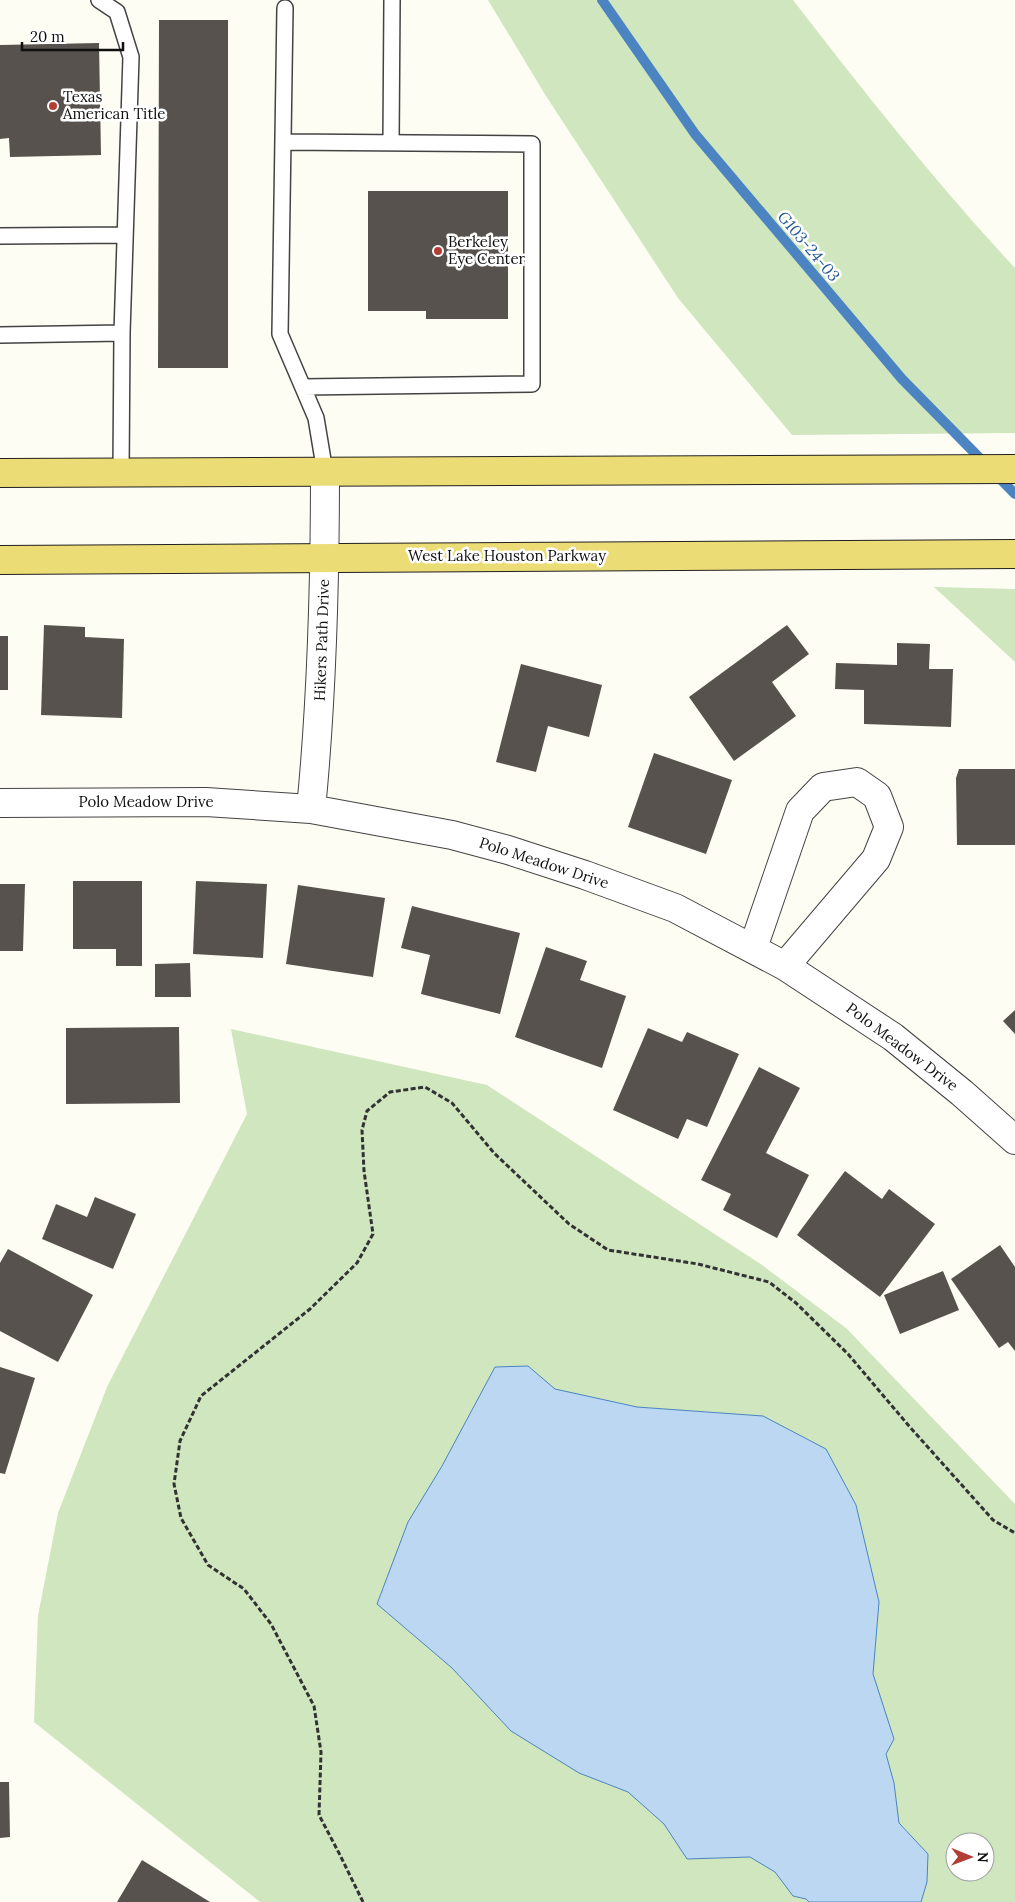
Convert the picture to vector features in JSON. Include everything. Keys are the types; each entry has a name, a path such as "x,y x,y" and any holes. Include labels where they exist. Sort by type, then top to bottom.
{"main road":[{"path":"0,473 1015,469"},
{"name":"West Lake Houston Parkway","path":"0,560 1013,554"}],"street":[{"name":"Hikers Path Drive","path":"312,809 317,742 325,557 325,472"},
{"path":"753,948 800,811 823,787 857,782 877,796 889,827 876,859 785,966"},
{"name":"Polo Meadow Drive","path":"0,803 206,802 312,809 452,835 585,875 675,908 785,966 893,1037 962,1093 1015,1140"}],"lane":[{"path":"99,0 117,12 131,57 122,333 121,472"},
{"path":"390,143 392,0"},
{"path":"285,8 280,334 316,418 325,472"},
{"path":"283,142 532,144 532,384 302,387"},
{"path":"0,236 125,235"},
{"path":"0,335 122,333"}],"path":[{"path":"363,1902 319,1815 321,1752 314,1706 271,1624 244,1589 208,1565 181,1518 174,1484 180,1441 201,1396 310,1309 358,1263 373,1234 364,1171 362,1130 368,1111 390,1092 425,1087 452,1103 494,1152 569,1224 608,1250 698,1264 769,1282 796,1303 848,1354 993,1520 1015,1534"}],"green space":[{"path":"488,0 793,0 901,137 1015,268 1015,433 792,435 678,298 546,96"},
{"path":"934,587 1015,589 1015,662"},
{"path":"231,1029 487,1085 762,1265 846,1328 1015,1504 1015,1902 260,1902 34,1722 38,1616 58,1513 107,1387 247,1114"}],"water":[{"path":"528,1366 555,1389 637,1407 763,1416 826,1449 856,1505 879,1602 873,1674 894,1739 886,1754 894,1783 899,1823 928,1854 927,1882 921,1902 809,1902 806,1899 793,1896 775,1872 750,1857 687,1859 664,1824 628,1792 579,1773 511,1731 452,1668 377,1604 408,1522 442,1466 495,1367"}],"building":[{"path":"159,20 228,20 228,368 158,368"},
{"path":"99,43 101,155 10,157 9,138 0,139 0,45"},
{"name":"Berkeley Eye Center","path":"368,191 508,191 508,319 426,319 426,311 368,311"},
{"path":"44,625 85,627 85,637 124,639 122,718 41,715"},
{"path":"787,625 809,654 772,682 796,716 734,761 689,697"},
{"path":"0,636 8,636 8,690 0,690"},
{"path":"897,643 930,644 929,669 953,669 951,727 864,724 864,690 835,689 836,663 897,665"},
{"path":"521,664 602,685 589,737 548,726 536,772 496,762"},
{"path":"654,753 732,780 706,854 628,827"},
{"path":"959,769 1015,769 1015,845 957,845 956,778"},
{"path":"73,881 142,881 142,966 116,966 116,949 73,949"},
{"path":"196,881 267,884 263,958 193,954"},
{"path":"0,884 25,884 23,951 0,951"},
{"path":"298,885 385,898 373,977 286,964"},
{"path":"412,906 520,933 500,1014 421,994 430,955 401,948"},
{"path":"546,947 587,961 580,980 626,996 602,1068 515,1037"},
{"path":"190,963 191,997 155,997 155,964"},
{"path":"1015,1010 1015,1034 1003,1021"},
{"path":"179,1027 180,1103 66,1104 66,1028"},
{"path":"648,1028 682,1042 687,1032 739,1054 707,1127 687,1119 678,1139 613,1110"},
{"path":"759,1067 800,1088 766,1153 809,1175 777,1238 723,1210 731,1194 701,1180"},
{"path":"845,1171 882,1199 889,1189 935,1224 880,1297 797,1235"},
{"path":"95,1197 136,1214 113,1269 42,1239 56,1204 87,1217"},
{"path":"1000,1245 1015,1267 1015,1351 1008,1342 999,1348 951,1279"},
{"path":"8,1249 93,1295 58,1362 0,1331 0,1263"},
{"path":"943,1271 959,1310 900,1334 884,1295"},
{"path":"0,1367 35,1378 5,1474 0,1473"},
{"path":"0,1782 9,1782 10,1837 0,1838"},
{"path":"142,1860 210,1902 117,1902"}],"waterway":[{"name":"G103-24-03","path":"602,0 695,134 902,379 1015,494"}],"place":[{"name":"Texas American Title","path":"53,106"},
{"name":"Berkeley Eye Center","path":"438,251"}]}
